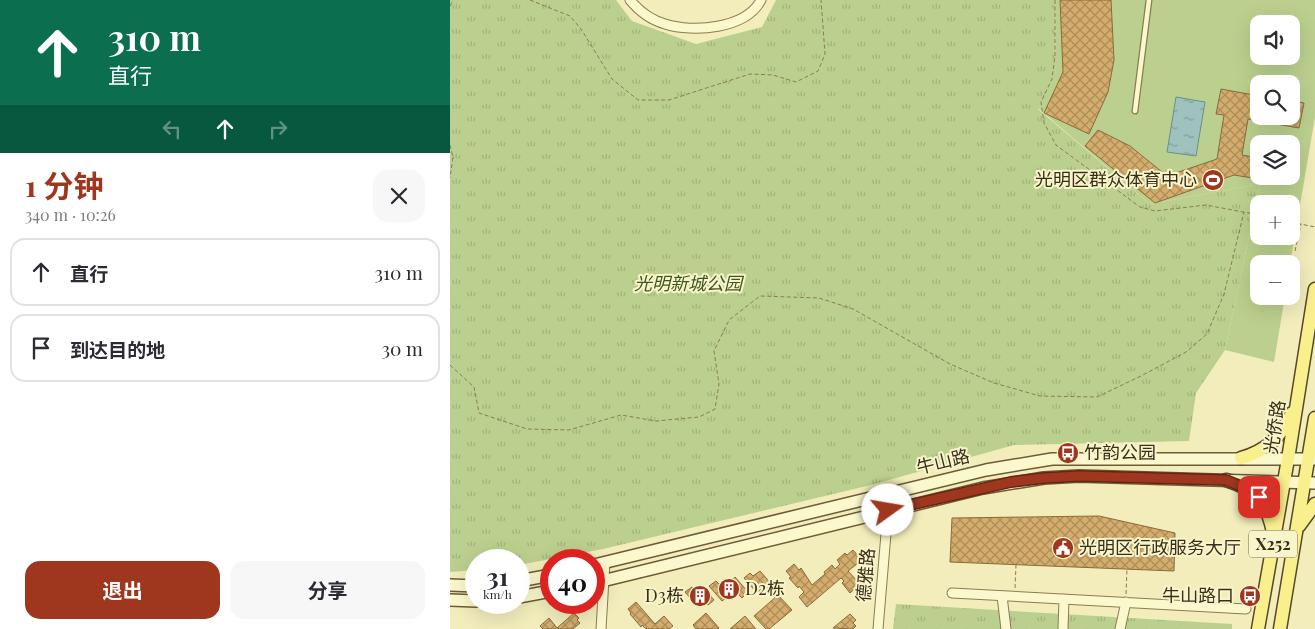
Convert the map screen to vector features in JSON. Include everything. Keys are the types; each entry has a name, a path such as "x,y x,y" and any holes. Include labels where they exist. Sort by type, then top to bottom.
{"main road":[{"name":"光侨路","path":"1258,629 1315,289"},
{"path":"1240,458 1259,452 1274,441 1289,420 1296,404"},
{"name":"X252","path":"1280,629 1296,530 1310,483 1315,418"},
{"path":"1226,480 1250,490 1259,497 1267,510 1274,537"},
{"path":"1296,530 1315,504"}],"street":[{"path":"630,0 639,10 656,21 676,27 694,28 736,21 752,12 761,0"},
{"name":"牛山路","path":"605,563 1013,464 1052,459 1312,459"},
{"path":"1013,464 1010,469 1010,477 1018,481"},
{"name":"牛山路","path":"605,581 888,510 1018,481 1079,476 1310,483"},
{"name":"德雅路","path":"878,629 888,510 884,494"},
{"path":"450,585 465,586"},
{"path":"952,594 1246,609"},
{"path":"1002,596 1006,629"},
{"path":"1063,629 1064,599"},
{"path":"450,600 465,601"},
{"path":"1120,629 1126,602"},
{"path":"600,614 601,629"}],"lane":[{"path":"1135,111 1149,0"}],"path":[{"path":"450,6 453,0"},
{"path":"530,0 570,16 581,29 612,78 638,100 668,100 750,74 773,75 796,82 818,71 825,54 820,0"},
{"path":"1055,0 1056,56 1052,79 1041,102 1044,124 1056,145 1140,208 1155,211 1206,205 1250,214"},
{"path":"450,145 453,157 450,178"},
{"path":"450,365 474,387 479,413 527,429 569,430 621,415 656,421 699,417 715,409 719,384 714,351 729,320 760,296 819,298 853,309 950,364 994,383 1040,396 1097,396 1186,352 1207,334 1224,294 1244,212"},
{"path":"1296,251 1301,224 1315,227"},
{"path":"1015,597 1016,565"},
{"path":"1126,602 1127,570"}],"green space":[{"name":"光明新城公园","path":"450,0 616,0 632,21 696,44 762,27 776,0 1055,0 1056,70 1038,109 1150,204 1260,185 1258,195 1250,195 1250,231 1225,350 1196,393 1189,441 1014,445 871,485 603,549 540,549 540,561 530,563 530,549 465,549 465,571 450,572"},
{"name":"光明区群众体育中心","path":"1055,0 1315,0 1315,117 1300,205 1300,195 1258,195 1260,185 1300,185 1300,135 1250,135 1250,185 1254,185 1150,204 1038,108 1056,70"},
{"name":"光明区群众体育中心","path":"1250,231 1250,245 1293,245 1292,255 1250,255 1250,305 1284,305 1274,362 1225,350"},
{"path":"896,604 1232,624 1232,629 893,629"}],"water":[{"path":"1176,97 1205,102 1196,156 1167,152"}],"building":[{"path":"1060,0 1111,0 1114,60 1108,92 1089,134 1044,113 1063,72"},
{"path":"1221,89 1250,94 1250,119 1248,119 1242,155 1250,156 1250,178 1234,175 1155,203 1085,146 1098,130 1130,146 1167,176 1217,159 1224,115 1216,114"},
{"path":"1300,102 1304,103 1300,123"},
{"path":"1282,125 1300,125 1299,128"},
{"name":"光明区行政服务大厅","path":"1099,516 1175,533 1174,571 950,562 952,518"},
{"path":"853,550 862,560 848,571 860,584 850,593 842,583 844,581 841,578 807,607 799,597 804,592 789,578 791,577 786,571 794,564 799,570 801,568 812,585 832,565 835,569 840,564 837,560 845,553 847,555"},
{"path":"760,571 773,586 767,592 763,588 757,593 744,578 750,573 753,576"},
{"name":"D2栋","path":"735,577 748,592 742,598 738,594 732,600 729,596 722,601 709,586 716,581 719,584 725,579 729,583"},
{"name":"D3栋","path":"701,585 714,600 708,605 705,602 698,607 685,592 692,587 695,590"},
{"path":"778,595 792,610 769,629 766,629 754,616"},
{"path":"636,602 655,624 664,616 673,626 669,629 646,629 642,625 641,627 628,609"},
{"path":"706,613 718,629 696,629 693,625"},
{"path":"573,614 579,618 577,620 580,623 573,629 543,629 540,626 549,618 557,628"},
{"path":"850,614 856,620 853,623 856,626 853,629 833,628"},
{"path":"745,616 756,629 730,629"}],"place":[{"name":"光明区群众体育中心","path":"1213,180"},
{"name":"竹韵公园","path":"1068,453"},
{"name":"光明区行政服务大厅","path":"1063,548"},
{"name":"D2栋","path":"729,589"},
{"name":"D3栋","path":"700,596"},
{"name":"牛山路口","path":"1250,596"}],"route":[{"path":"888,510 1011,482 1079,476 1226,480 1239,484 1259,497"}]}
